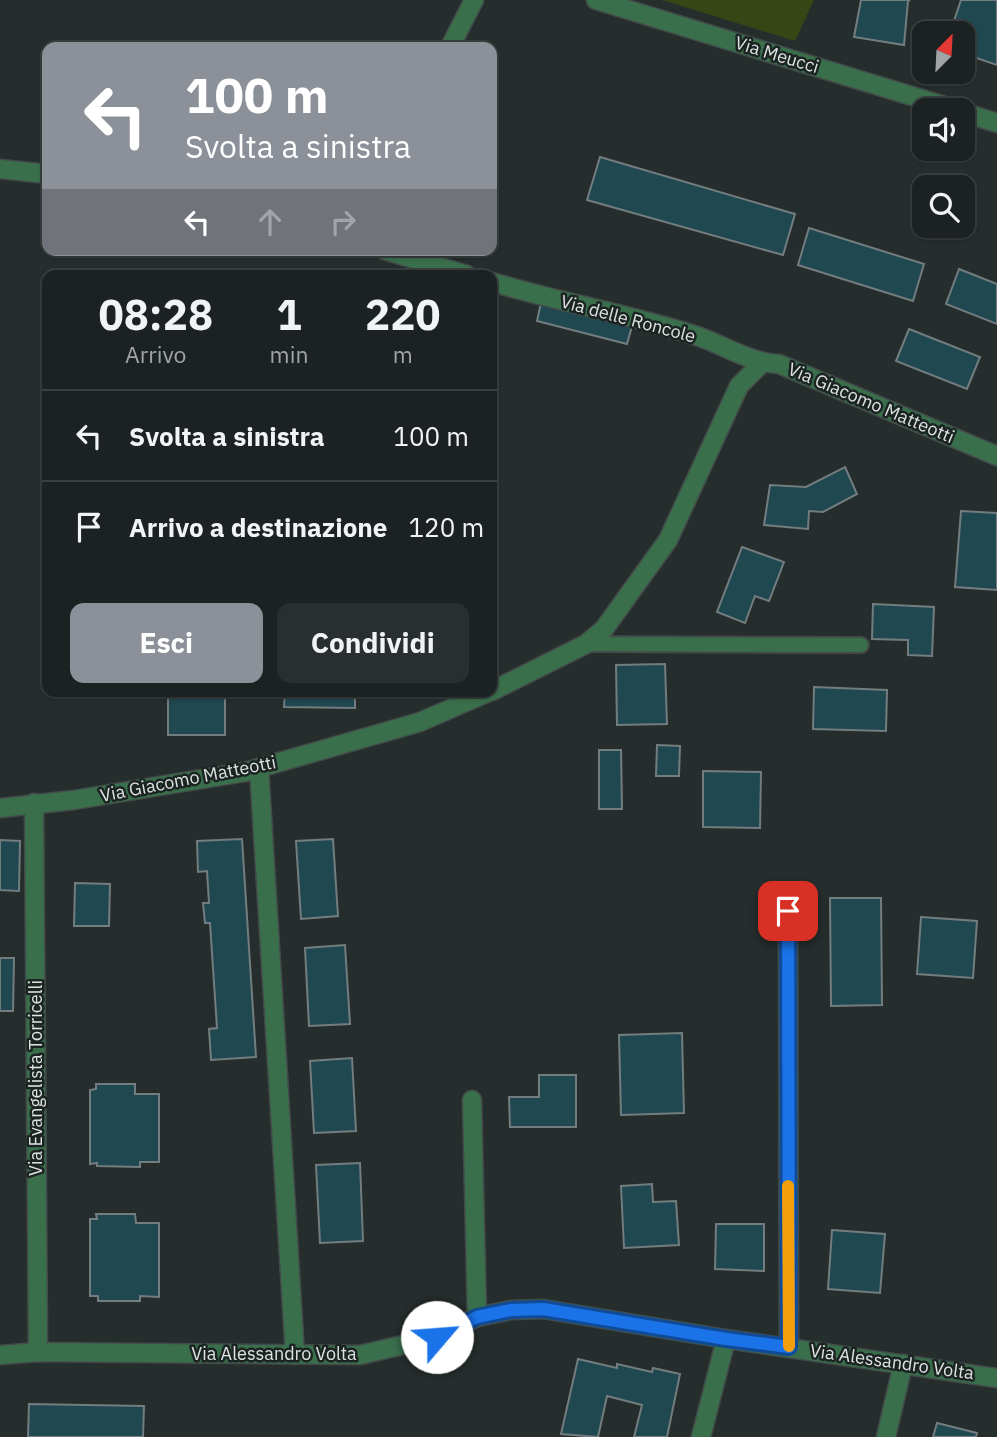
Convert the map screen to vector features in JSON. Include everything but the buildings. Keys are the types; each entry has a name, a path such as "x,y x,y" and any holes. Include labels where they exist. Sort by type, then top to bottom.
{"street":[{"path":"453,42 474,0"},
{"name":"Via Meucci","path":"596,0 917,98"},
{"name":"Via Meucci","path":"975,115 997,122"},
{"path":"0,169 42,173"},
{"path":"404,256 450,270"},
{"name":"Via delle Roncole","path":"497,283 694,335 761,363"},
{"name":"Via Giacomo Matteotti","path":"497,688 586,644 604,629 668,540 739,386 761,363 779,364 997,456"},
{"name":"Via Giacomo Matteotti","path":"0,808 74,800 259,768 420,722 478,697"},
{"path":"259,768 295,1354"},
{"name":"Via Evangelista Torricelli","path":"34,803 38,1352"},
{"path":"788,911 789,1347"},
{"path":"472,1100 477,1317"},
{"name":"Via Alessandro Volta","path":"0,1355 38,1352 359,1355 400,1348 437,1337 477,1317 511,1310 543,1309 726,1339 997,1378"},
{"path":"701,1437 726,1339"},
{"path":"886,1437 903,1364"}],"lane":[{"path":"586,644 861,645"}],"green space":[{"path":"662,0 814,0 795,41"}],"slow traffic":[{"path":"788,1186 789,1346"}],"route":[{"path":"437,1337 477,1317 511,1310 543,1309 789,1347 788,911"}]}
